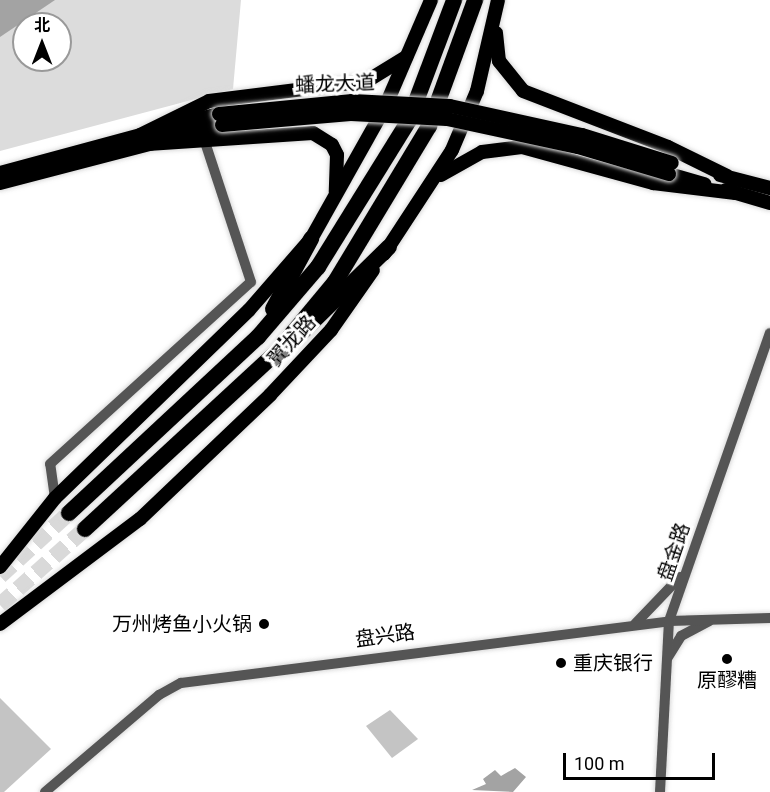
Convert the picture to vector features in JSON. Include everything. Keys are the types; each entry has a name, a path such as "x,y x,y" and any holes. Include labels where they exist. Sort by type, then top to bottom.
{"highway":[{"name":"翼龙路","path":"69,513 258,337 318,267 383,167 431,68 454,0"},
{"name":"翼龙路","path":"85,529 276,353 335,282 403,177 451,75 475,0"},
{"path":"258,337 311,238"},
{"path":"276,353 316,324 389,247"}],"main road":[{"path":"0,567 55,498 249,310 311,238 333,207 411,53 431,0"},
{"path":"497,5 499,61 523,91 727,176 770,188"},
{"name":"翼龙路","path":"0,624 140,519 270,395 331,330 436,179 477,91 497,5"},
{"path":"144,139 209,101 367,81 411,53"},
{"name":"蟠龙大道","path":"0,173 220,120 352,101 450,106 582,135 671,168"},
{"path":"144,139 205,142 290,130 324,138 340,166 333,207"},
{"name":"蟠龙大道","path":"0,183 144,139"},
{"path":"436,179 466,158 522,147 653,183 735,193"},
{"path":"671,168 727,176"},
{"path":"671,168 735,193 770,203"}],"street":[{"path":"55,498 50,464 251,282 205,142"},
{"name":"盘金路","path":"660,792 669,621 770,333"},
{"path":"634,625 686,570"},
{"name":"盘兴路","path":"45,792 159,694 182,683 669,621 770,618"},
{"path":"667,659 681,636 712,619"}],"shaded area":[{"path":"0,0 241,0 233,89 0,151"},
{"path":"0,0 55,0 37,12 12,12 12,29 0,37"},
{"path":"515,768 526,777 513,792 472,790 486,784 483,779 495,770 501,776"}],"building":[{"path":"0,698 51,749 4,792 0,792"},
{"path":"390,710 418,739 392,758 366,726"}],"tunnel":[{"path":"0,576 69,513"},
{"path":"0,605 85,529"}],"place":[{"name":"万州烤鱼小火锅","path":"264,624"},
{"name":"原醪糟","path":"727,659"},
{"name":"重庆银行","path":"561,663"}]}
